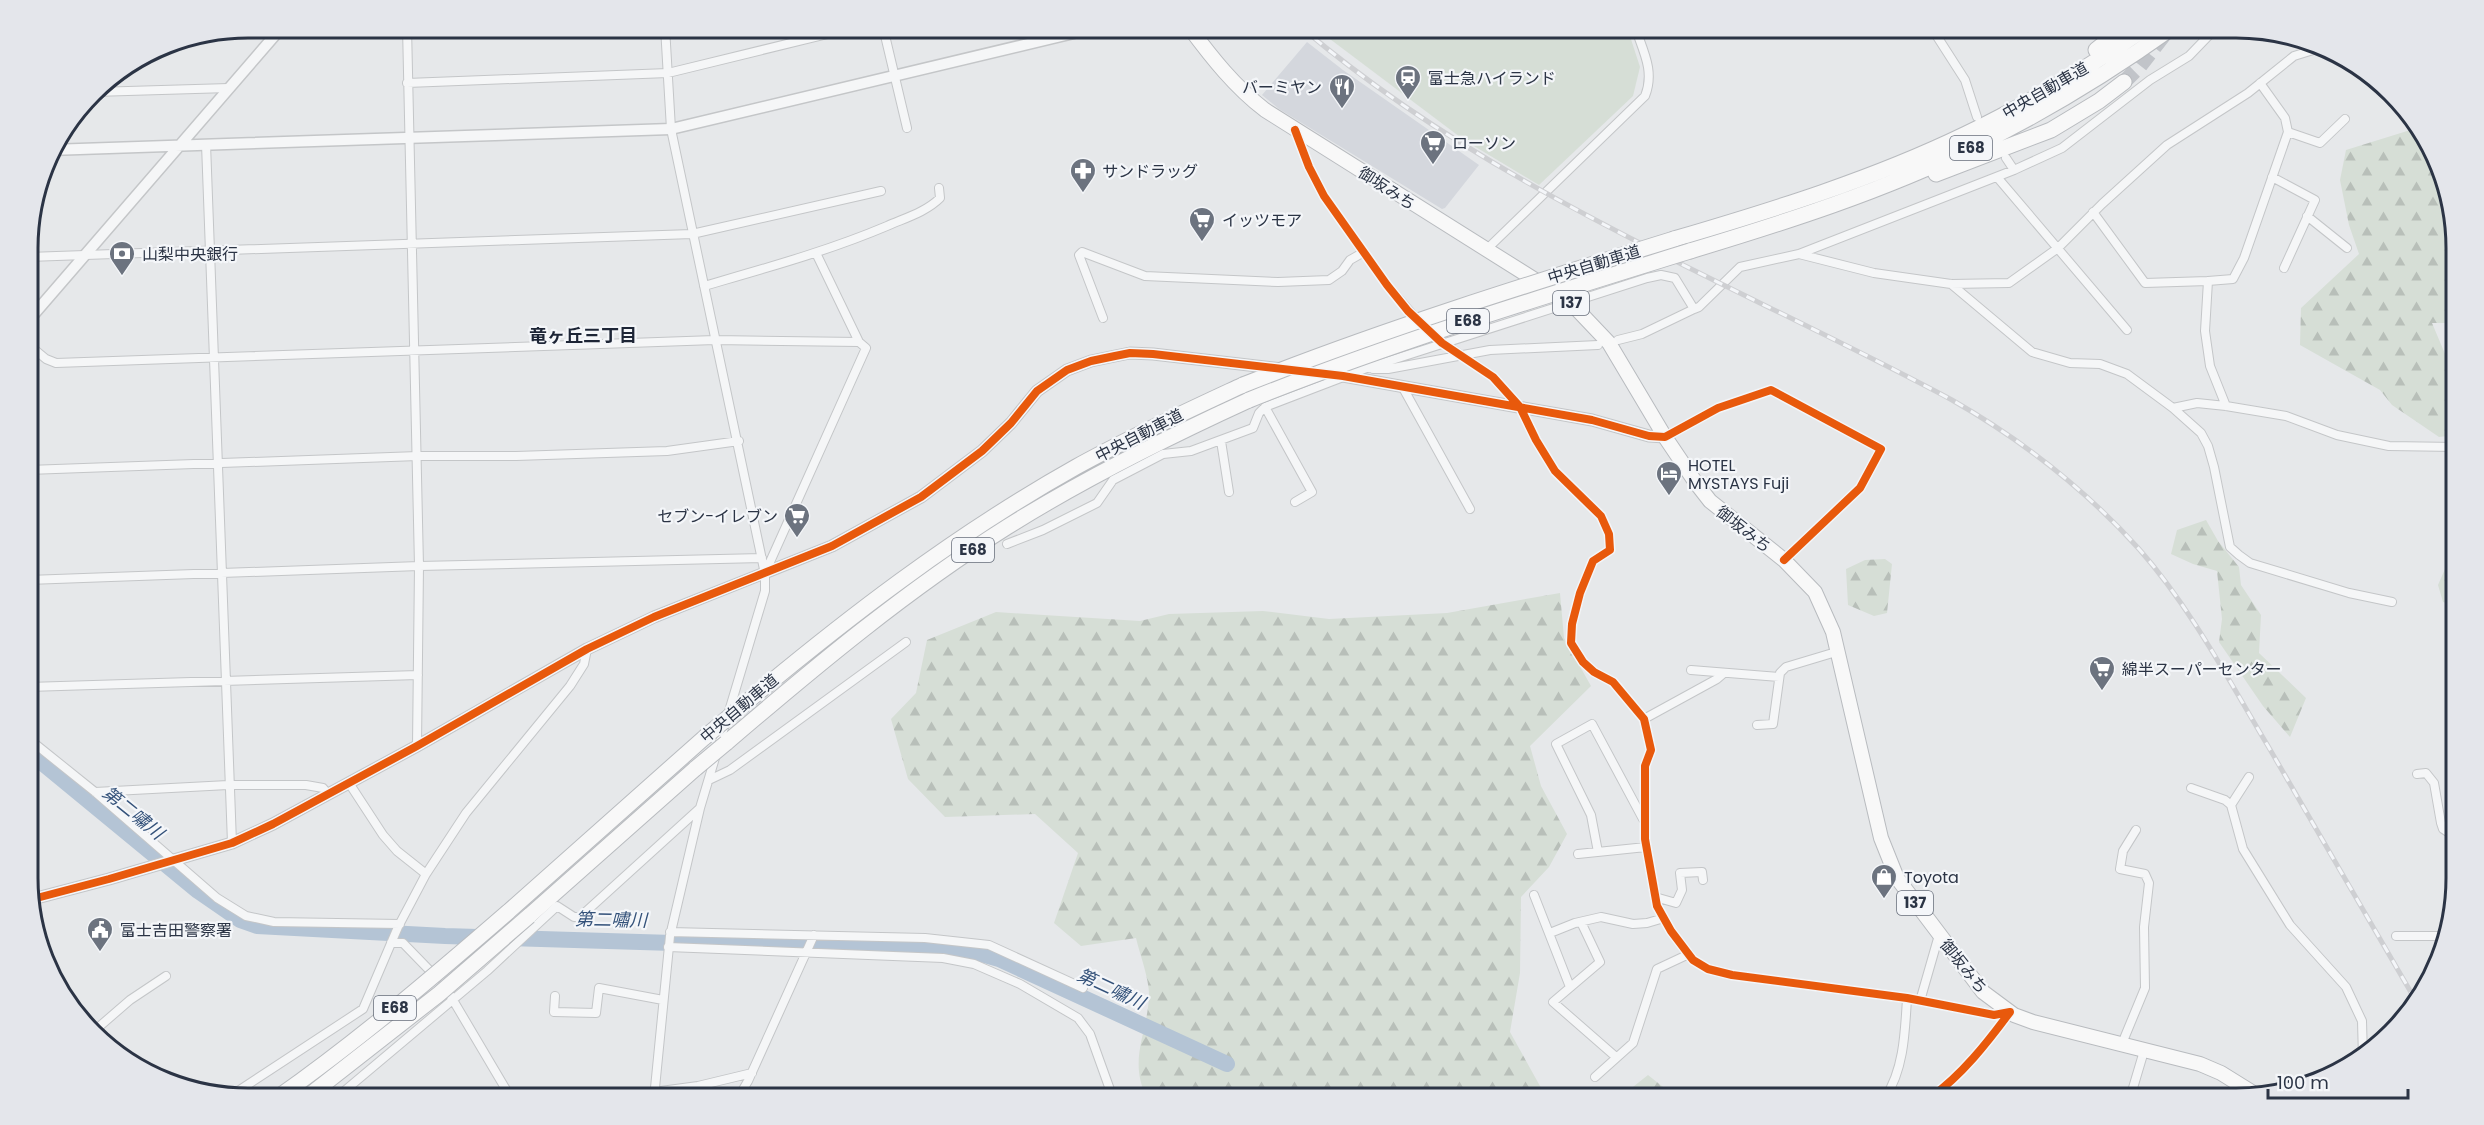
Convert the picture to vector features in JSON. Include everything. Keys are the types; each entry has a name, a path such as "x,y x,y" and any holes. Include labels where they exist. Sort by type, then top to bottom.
{"highway":[{"name":"御坂みち","path":"1197,38 1243,93 1295,129 1570,302 1609,343 1665,437 1710,501 1784,560 1815,592 1833,632 1864,769 1889,861 1897,878 1983,992 2010,1012 2050,1028 2200,1064 2221,1073 2244,1087"},
{"path":"1965,135 2067,70 2110,38"},
{"name":"中央自動車道","path":"290,1088 369,1029 508,912 705,737 819,642 960,538 1077,466 1243,385 1327,351 1411,322 1802,200 1965,135 2054,86 2130,38"},
{"name":"中央自動車道","path":"319,1088 439,994 696,768 806,675 900,601 1007,527 1133,456 1249,400 1333,367 1425,334 1751,232 1863,194 1971,148 2061,100 2156,38"},
{"path":"1751,232 1795,223 1840,209 2024,141 2075,117 2124,82"}],"street":[{"path":"38,310 272,38"},
{"path":"406,38 419,566 417,746"},
{"path":"655,1088 670,934 700,808 765,591 765,574 739,441 715,340 671,129 666,38"},
{"path":"407,83 668,72 810,38"},
{"path":"886,38 907,128"},
{"path":"62,150 671,129 1052,38"},
{"path":"1486,250 1645,96 1650,84 1650,71 1639,38"},
{"path":"1938,38 1965,80 1977,117"},
{"path":"1618,340 1642,334 1699,307 1740,267 1799,254 1997,177 2062,148 2150,80 2189,56 2206,38"},
{"path":"1799,254 1874,273 1951,284 2010,283 2058,248 2092,212 2167,145 2260,83 2294,56 2310,51"},
{"path":"2092,212 2145,283 2233,279 2244,258 2288,132 2285,118 2260,83"},
{"path":"107,92 229,88"},
{"path":"2288,132 2320,143 2345,119"},
{"path":"1295,129 1309,167 1324,196 1408,311 1442,343 1492,377 1520,408 1555,471 1601,516 1609,534 1610,550 1593,561 1580,593 1572,624 1571,643 1582,662 1612,682 1644,719 1651,750 1645,766 1646,847 1655,897 1664,918 1689,954 1708,969 1732,975 1907,998 1994,1016 2010,1012"},
{"path":"206,144 212,252 228,785 232,843"},
{"path":"2006,158 2014,170"},
{"path":"1997,177 2127,330"},
{"path":"2272,177 2315,200 2284,268"},
{"path":"704,286 816,254 927,209 940,198 939,188"},
{"path":"38,257 692,234 882,191"},
{"path":"2307,216 2348,248"},
{"path":"1103,318 1079,255 1082,252 1145,276 1278,282 1329,280 1342,271 1350,260 1364,252"},
{"path":"765,574 866,348 859,342 816,254"},
{"path":"1007,544 1043,530 1097,503 1113,480 1163,454 1191,451 1253,428 1259,413 1265,407 1343,376 1570,302 1661,275 1675,278 1694,309"},
{"path":"2208,281 2205,332 2210,366 2226,406"},
{"path":"1951,284 2032,352 2070,363 2100,364 2127,374 2173,408 2201,433 2208,446 2214,467 2226,535 2230,546 2238,555 2250,563 2337,590 2392,602"},
{"path":"38,356 56,363 715,340 859,342"},
{"path":"1364,369 1388,369 1490,350 1598,345"},
{"path":"39,897 232,843 417,746 587,649 654,617 832,546 921,497 982,451 1011,423 1037,391 1051,380 1067,370 1091,361 1130,353 1343,376 1592,420 1649,436 1665,437 1718,408 1771,390 1881,449 1860,488 1784,560"},
{"path":"1402,386 1470,508"},
{"path":"2173,408 2197,403 2226,406 2286,416 2337,435 2389,446 2446,447"},
{"path":"1265,407 1312,492 1295,502"},
{"path":"38,470 219,465 417,456 667,451 739,441"},
{"path":"1221,441 1230,492"},
{"path":"38,580 419,566 762,558"},
{"path":"709,780 730,770 906,642"},
{"path":"243,1088 363,1009 392,940 426,874 466,813 570,686 584,664 587,649"},
{"path":"1756,725 1773,723 1779,677 1786,667 1836,652"},
{"path":"1691,670 1779,677"},
{"path":"1644,719 1717,679 1724,672"},
{"path":"38,687 418,675"},
{"path":"1598,852 1591,815 1556,744 1592,724 1645,822"},
{"path":"38,746 95,792 169,861 217,898 246,916 274,922 399,926"},
{"path":"2417,774 2426,773 2434,783 2441,823 2446,831"},
{"path":"2231,805 2248,777"},
{"path":"349,783 383,835 397,851 426,874"},
{"path":"95,792 228,785 314,785 323,788 328,794"},
{"path":"2190,788 2225,800 2231,805 2243,849 2290,926 2346,987 2362,1021 2363,1045"},
{"path":"348,1088 504,955 557,906 574,917 580,917 700,808"},
{"path":"2121,1046 2145,988 2144,927 2149,883 2145,874 2120,870 2123,851 2136,830"},
{"path":"1578,854 1646,847"},
{"path":"1655,897 1677,903 1682,890 1680,873 1702,872 1703,880"},
{"path":"1534,895 1570,987"},
{"path":"1550,933 1601,917 1619,922 1647,923 1664,918"},
{"path":"1581,922 1600,962 1553,1002 1616,1058"},
{"path":"670,934 925,938 973,942 989,945 1083,988"},
{"path":"1920,1001 1939,935"},
{"path":"2396,936 2438,936"},
{"path":"744,1088 813,937"},
{"path":"392,940 403,943 429,968 453,999 505,1088"},
{"path":"668,947 806,951 956,960 974,964 1020,984 1078,1018 1090,1034 1109,1088"},
{"path":"1595,1077 1633,1043 1657,969 1689,954"},
{"path":"99,1026 130,1000 166,976"},
{"path":"555,996 554,1012 596,1013 599,988 663,1000"},
{"path":"1892,1087 1903,1052 1907,998"},
{"path":"1945,1087 1991,1038 2010,1012"},
{"path":"2133,1087 2144,1051"},
{"path":"688,1088 752,1073"}],"shaded area":[{"path":"1307,42 1343,70 1479,165 1445,208 1442,209 1279,109 1262,95"}],"green space":[{"name":"富士急ハイランド","path":"1329,38 1631,38 1640,67 1633,96 1539,185 1464,140"},
{"path":"2410,130 2431,167 2445,220 2446,323 2432,323 2446,356 2446,436 2439,437 2392,405 2380,390 2300,345 2301,308 2359,254 2349,225 2340,180 2346,150"},
{"path":"2206,520 2218,541 2239,567 2241,585 2261,615 2259,653 2306,698 2290,737 2263,706 2219,642 2222,619 2217,571 2171,554 2177,530"},
{"path":"1885,559 1892,564 1887,613 1874,616 1848,605 1846,569 1865,560"},
{"path":"2446,567 2446,603 2443,602 2438,585"},
{"path":"1560,593 1564,638 1591,686 1530,746 1541,786 1567,834 1549,867 1521,897 1520,973 1510,1032 1541,1087 1143,1088 1139,1072 1139,1059 1148,1011 1149,991 1136,938 1081,946 1054,923 1078,853 1035,814 945,817 908,779 891,719 916,693 927,640 996,612 1140,621 1169,614 1263,611 1329,619 1447,613"},
{"path":"1648,1075 1663,1087 1632,1087"}],"waterway":[{"name":"第二嘯川","path":"38,759 198,891 240,920 257,926 445,936 771,946 808,942 957,948 999,959 1227,1064"}],"tunnel":[{"path":"2124,82 2162,38"}],"railway":[{"path":"1315,38 1375,85 1453,138 1533,186 1616,231 1952,400 2028,449 2075,486 2139,549 2175,595 2208,644 2411,993"}],"cycle path":[{"path":"1295,130 1309,167 1324,196 1387,285 1408,311 1442,343 1493,377 1520,407 1555,471 1601,516 1609,534 1610,550 1593,561 1580,593 1572,624 1571,643 1583,662 1594,672 1613,682 1644,719 1651,750 1645,766 1645,839 1657,906 1671,931 1693,960 1708,969 1732,975 1907,998 1994,1015 2010,1012 1983,1047 1944,1087"},
{"path":"39,897 232,843 273,824 417,746 587,649 654,617 832,546 921,497 982,451 1011,423 1037,391 1067,370 1091,361 1130,353 1343,376 1592,420 1649,436 1665,437 1718,408 1771,390 1881,449 1860,488 1784,560"}],"place":[{"name":"富士急ハイランド","path":"1408,101"},
{"name":"バーミヤン","path":"1342,110"},
{"name":"ローソン","path":"1433,166"},
{"name":"サンドラッグ","path":"1083,194"},
{"name":"イッツモア","path":"1202,243"},
{"name":"山梨中央銀行","path":"122,277"},
{"name":"HOTEL MYSTAYS Fuji","path":"1669,497"},
{"name":"セブン-イレブン","path":"797,539"},
{"name":"綿半スーパーセンター","path":"2102,692"},
{"name":"Toyota","path":"1884,900"},
{"name":"富士吉田警察署","path":"100,953"}],"district":[{"name":"竜ヶ丘三丁目","path":"583,336"}]}
